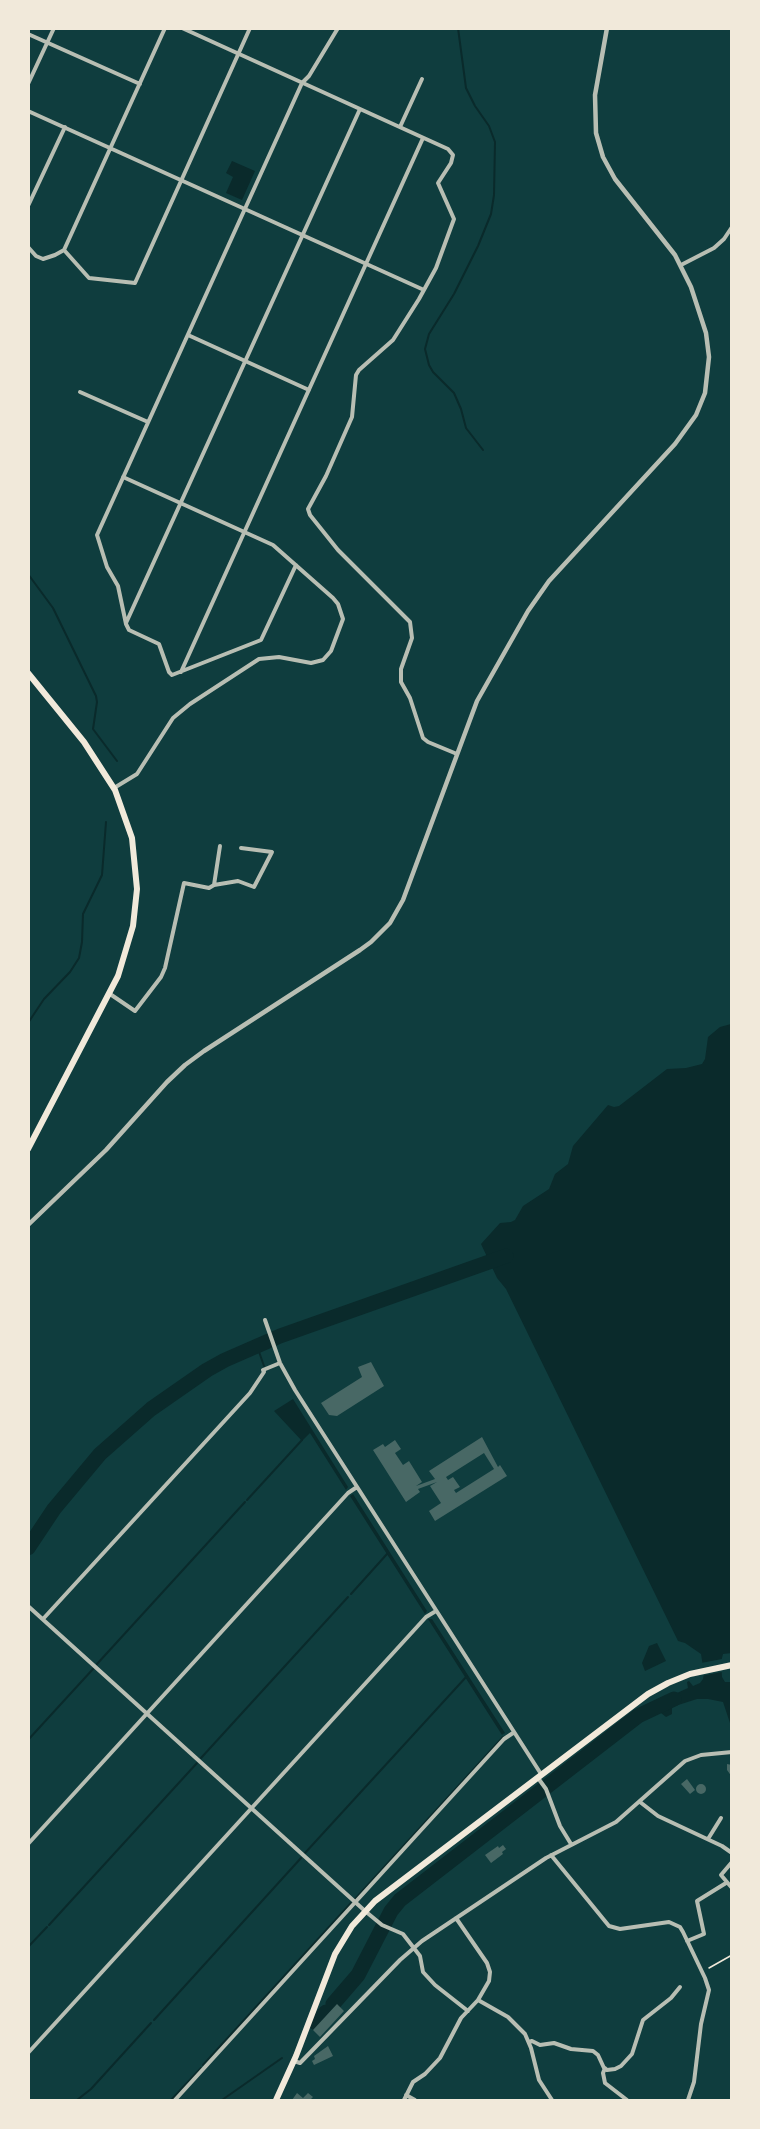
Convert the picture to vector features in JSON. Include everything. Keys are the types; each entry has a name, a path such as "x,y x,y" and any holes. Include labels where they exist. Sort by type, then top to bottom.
{"main road":[{"path":"28,673 84,742 113,788 132,838 137,888 131,939 123,964 110,994 28,1149"},
{"path":"276,2100 294,2061 330,1964 346,1935 365,1911 383,1894 540,1778 648,1694 679,1678 732,1665"}],"street":[{"path":"28,84 54,28"},
{"path":"28,247 36,256 43,259 64,250 165,28"},
{"path":"182,28 448,149 453,155 452,164 438,183 454,219 436,268 393,340 359,370 355,381 352,417 326,476 309,507 309,512 338,550 410,622 412,633 401,669 401,682 410,698 423,738 457,754"},
{"path":"64,250 89,278 135,283 250,28"},
{"path":"296,565 261,640 172,675 159,644 134,634 126,624 118,586 107,567 97,535 302,83 309,76 338,28"},
{"path":"28,1225 100,1156 185,1065 360,950 381,933 403,900 482,691 534,601 557,571 683,436 696,415 707,381 708,345 691,287 681,265 615,179 599,145 594,108 607,28"},
{"path":"28,34 140,84"},
{"path":"400,127 422,79"},
{"path":"126,624 360,109"},
{"path":"28,111 424,290"},
{"path":"28,206 65,127"},
{"path":"181,673 423,138"},
{"path":"681,265 714,248 732,227"},
{"path":"188,335 309,390"},
{"path":"80,392 148,422"},
{"path":"113,788 137,774 167,727 181,710 250,663 269,657 317,662 328,656 341,626 342,611 333,598 273,544 123,477"},
{"path":"214,885 220,846"},
{"path":"110,994 135,1011 164,973 184,883 210,888 214,885 238,881 254,887 272,852 241,848"},
{"path":"265,1320 280,1362 513,1733 546,1789 560,1826 571,1844"},
{"path":"43,1619 250,1393 264,1372 263,1370 280,1362"},
{"path":"28,1844 348,1493 357,1487"},
{"path":"28,1606 355,1903 384,1925 400,1931 420,1956 423,1972 435,1985 468,2010"},
{"path":"28,2053 426,1617 436,1611"},
{"path":"175,2100 504,1739 513,1733"},
{"path":"294,2061 300,2063 414,1947 550,1856 616,1822 685,1761 701,1755 732,1752"},
{"path":"640,1802 658,1816 732,1853"},
{"path":"708,1839 721,1818"},
{"path":"550,1856 609,1926 619,1929 669,1922 680,1927 702,1971 709,1996 702,2024 693,2086 688,2100"},
{"path":"732,1862 721,1875 732,1888"},
{"path":"687,1941 704,1934 697,1901 726,1882"},
{"path":"404,2100 413,2082 427,2072 440,2058 462,2018 478,2000 489,1981 489,1967 456,1918"},
{"path":"605,2068 615,2069 627,2060 635,2047 643,2020 671,1998 680,1987"},
{"path":"478,2000 514,2022 529,2042 539,2080 552,2100"},
{"path":"529,2042 540,2045 554,2043 571,2049 593,2051 605,2068 603,2073 605,2083 627,2100"},
{"path":"406,2095 415,2100"}],"path":[{"path":"702,1971 732,1955"}],"water":[{"path":"232,161 255,171 242,200 226,193 233,177 226,173"},
{"path":"731,1024 732,1653 723,1654 721,1662 722,1677 725,1682 731,1682 730,1723 723,1702 708,1699 697,1699 672,1707 672,1714 666,1717 661,1713 657,1702 688,1688 687,1682 689,1681 693,1686 703,1679 701,1654 678,1641 506,1289 497,1278 481,1244 500,1223 515,1220 523,1206 549,1189 555,1174 568,1164 573,1146 608,1105 619,1106 667,1069 702,1064 705,1059 708,1037 720,1027"},
{"path":"293,1399 348,1487 346,1490 310,1433 302,1441 274,1411"},
{"path":"353,1494 427,1611 425,1614 350,1496"},
{"path":"428,1619 432,1619 505,1733 502,1735"},
{"path":"657,1643 666,1661 645,1671 642,1663 649,1646"}],"pier":[{"path":"722,1659 722,1672 701,1676 701,1663"}],"building":[{"path":"371,1362 384,1386 337,1416 329,1415 321,1403 362,1377 358,1367"},
{"path":"482,1437 498,1467 500,1465 507,1476 435,1521 429,1511 441,1503 430,1486 437,1482 418,1489 420,1492 406,1502 373,1450 383,1444 385,1447 395,1440 401,1449 395,1453 403,1465 409,1461 422,1482 416,1486 435,1479 429,1471","holes":["484,1453 494,1469 456,1493 454,1490 460,1487 453,1477 448,1480 446,1477"]},
{"path":"727,1764 732,1765 732,1777 727,1770"},
{"path":"687,1779 695,1790 690,1794 681,1784"},
{"path":"701,1784 706,1789 701,1794 696,1789"},
{"path":"503,1845 506,1849 502,1852 503,1854 491,1863 485,1855"},
{"path":"337,2004 344,2011 320,2037 313,2030"},
{"path":"328,2046 333,2056 314,2065 312,2061 315,2059 314,2056"},
{"path":"297,2093 303,2098 308,2093 313,2097 310,2100 292,2100"}],"waterway":[{"path":"458,28 466,88 489,126 495,142 494,195 491,214 478,246 454,294 429,334 425,349 433,372 454,393 466,428 483,450"},
{"path":"28,574 53,608 96,696 93,729 117,761"},
{"path":"28,1023 44,999 70,972 79,958 83,914 102,875 106,822"},
{"path":"28,1548 54,1509 100,1454 151,1409 207,1370 280,1336 506,1256"},
{"path":"257,1346 264,1366"},
{"path":"247,1500 302,1440"},
{"path":"97,1664 245,1502"},
{"path":"351,1594 387,1554"},
{"path":"201,1758 348,1597"},
{"path":"28,1740 93,1669"},
{"path":"305,1853 467,1676"},
{"path":"333,2004 358,1975 391,1911 400,1900 638,1716 674,1699"},
{"path":"355,1899 503,1737"},
{"path":"49,1925 197,1763"},
{"path":"154,2020 301,1858"},
{"path":"203,2065 351,1903"},
{"path":"28,1947 47,1927"},
{"path":"316,2023 326,2012"},
{"path":"77,2100 91,2089 151,2023"},
{"path":"222,2100 282,2058"},
{"path":"171,2100 201,2068"}]}
